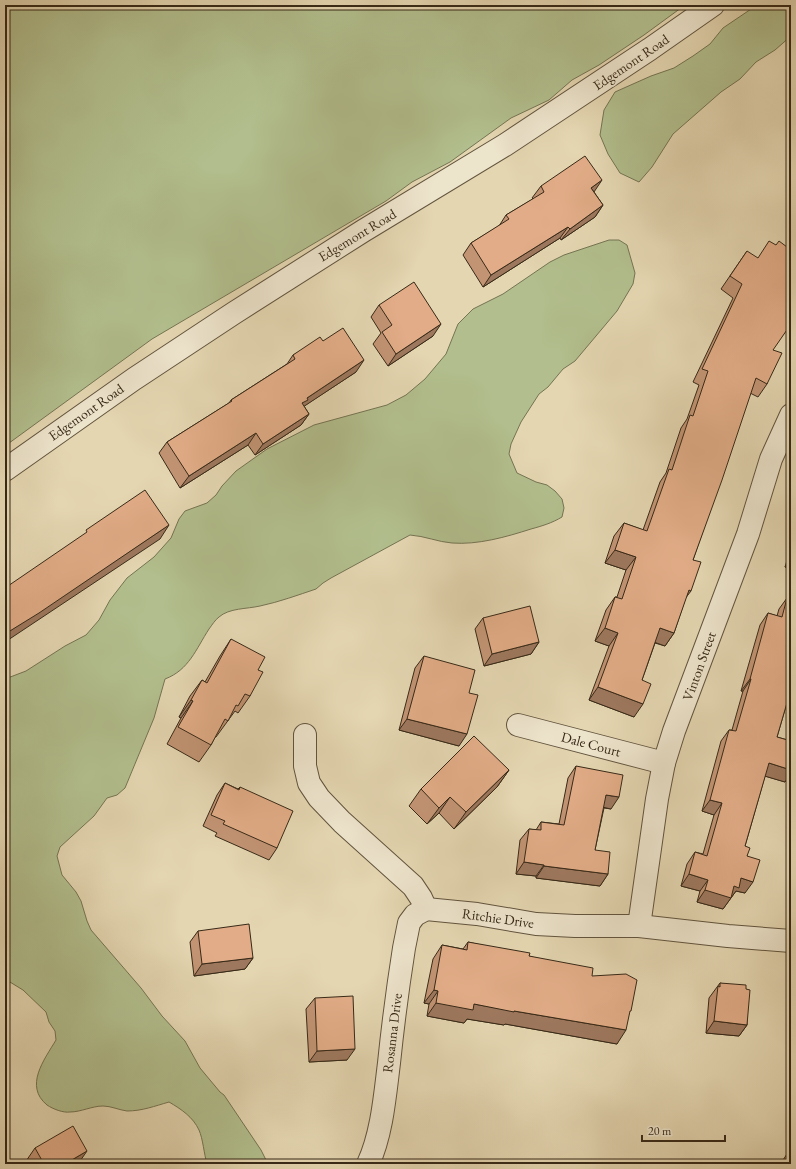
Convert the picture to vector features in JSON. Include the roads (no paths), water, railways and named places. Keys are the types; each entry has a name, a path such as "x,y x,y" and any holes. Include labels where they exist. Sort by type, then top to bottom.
{"street":[{"name":"Edgemont Road","path":"5,470 134,379 234,313 350,239 505,145 644,54 713,5"},
{"name":"Vinton Street","path":"639,926 657,799 664,763 674,731 748,534 771,459 791,415"},
{"name":"Dale Court","path":"518,725 664,763"},
{"path":"305,735 305,766 309,783 319,798 342,822 413,886 426,909"},
{"name":"Ritchie Drive","path":"426,909 477,914 536,924 575,926 639,926 728,936 791,941"},
{"name":"Rosanna Drive","path":"368,1164 378,1131 384,1100 404,948 409,924 415,915 426,909"}]}
